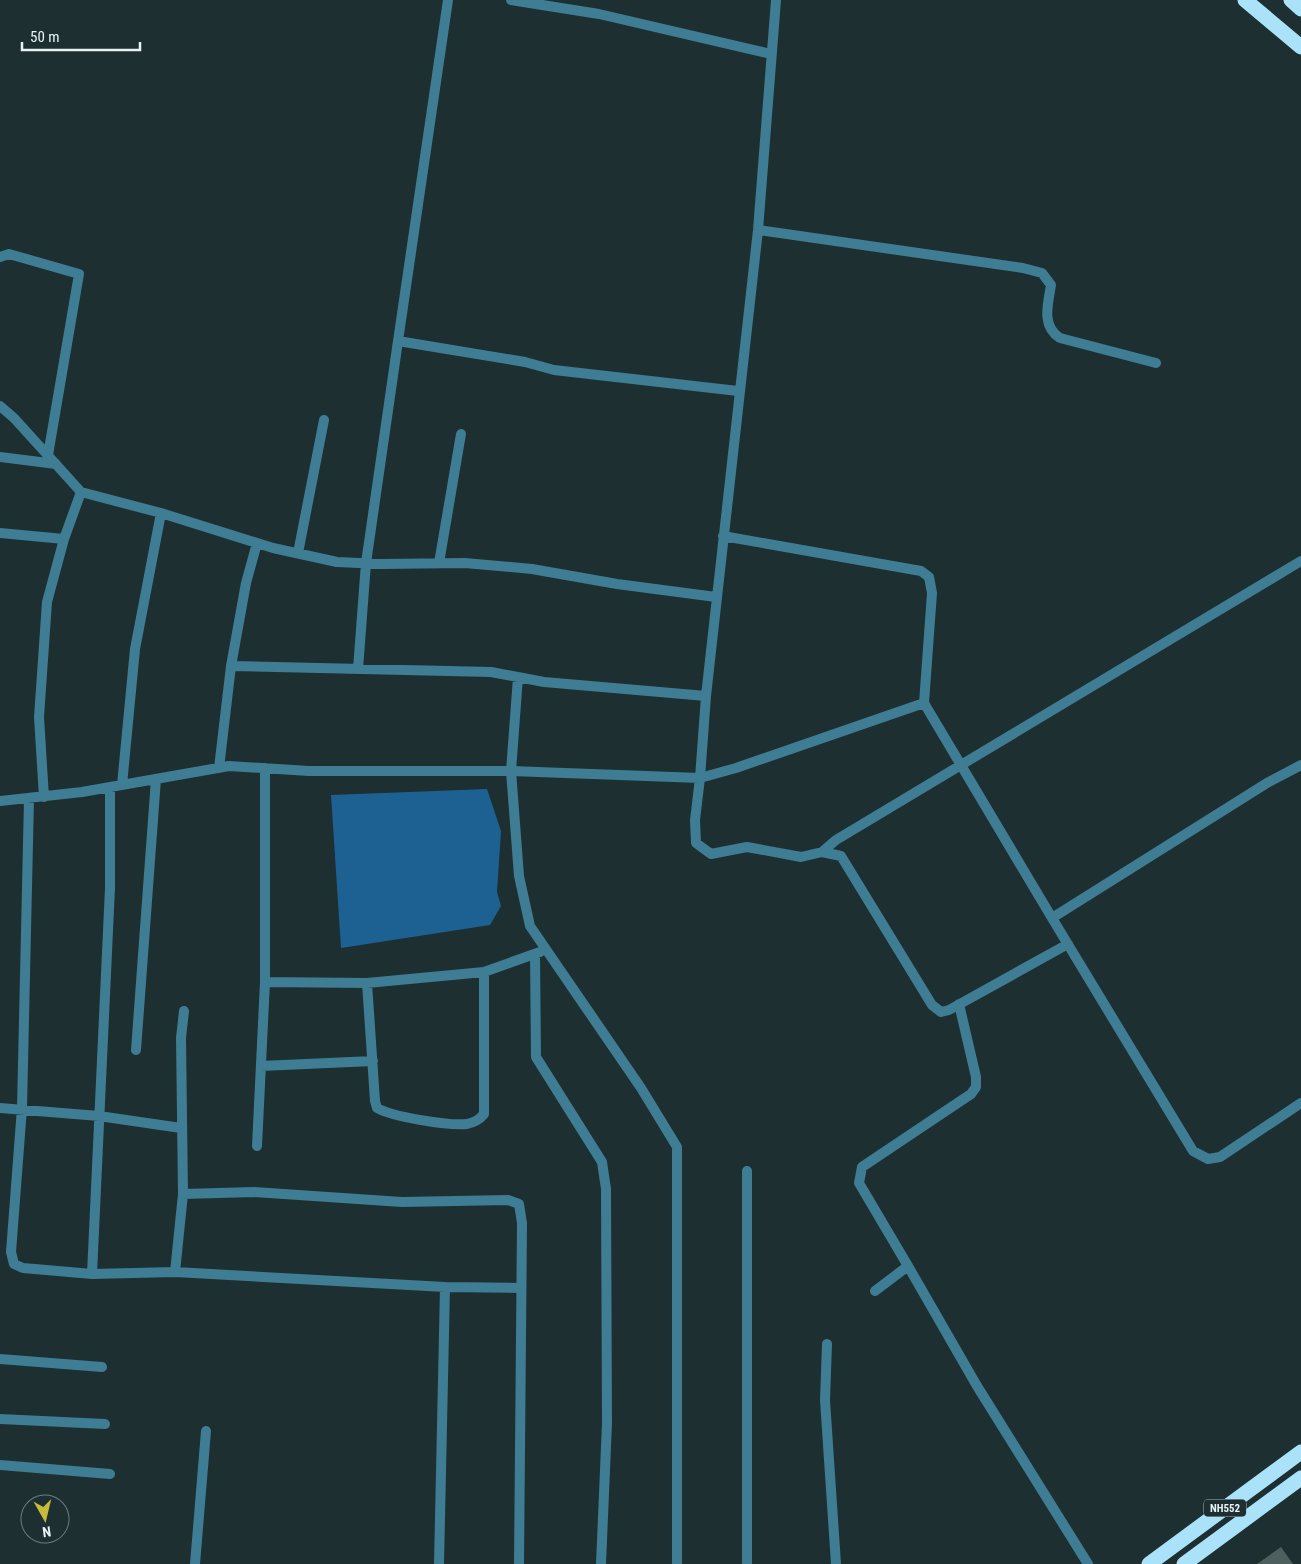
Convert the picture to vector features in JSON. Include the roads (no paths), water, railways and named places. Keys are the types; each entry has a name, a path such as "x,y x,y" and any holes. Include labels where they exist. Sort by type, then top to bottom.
{"highway":[{"path":"1245,0 1301,47"},
{"path":"1290,0 1301,9"},
{"name":"NH552","path":"1149,1564 1301,1452"},
{"name":"NH552","path":"1184,1564 1301,1478"}],"street":[{"path":"358,669 366,563 448,0"},
{"path":"511,0 599,14 771,54"},
{"path":"776,0 758,230 738,391 706,696 695,820 696,843 711,854 747,847 801,857 822,852 841,856 932,1005 941,1012 1068,944"},
{"path":"758,230 1014,267 1042,273 1051,285 1046,317 1052,334 1060,338 1156,363"},
{"path":"0,257 9,254 79,274 48,455"},
{"path":"398,341 525,362 554,370 738,391"},
{"path":"0,406 14,418 81,492 161,513 257,543 337,562 465,563 532,568 617,584 716,597"},
{"path":"298,553 324,420"},
{"path":"439,563 461,434"},
{"path":"0,457 56,464"},
{"path":"44,797 39,717 47,602 64,539 81,492"},
{"path":"122,785 135,649 161,513"},
{"path":"0,533 64,539"},
{"path":"723,536 921,571 929,577 932,593 924,702 1193,1151 1208,1159 1220,1157 1301,1103"},
{"path":"219,768 231,666 246,583 257,543"},
{"path":"822,852 836,840 1301,561"},
{"path":"231,666 491,672 544,682 706,696"},
{"path":"518,677 511,771 518,876 530,926 641,1088 677,1146 677,1564"},
{"path":"0,801 29,799 110,787 229,766 309,771 511,771 700,778 736,768 924,702"},
{"path":"1052,918 1267,783 1301,765"},
{"path":"257,1146 265,982 265,768"},
{"path":"136,1050 156,779"},
{"path":"92,1274 110,888 110,787"},
{"path":"29,799 22,1108 11,1252 14,1264 23,1268 92,1274 175,1272 444,1287 521,1288"},
{"path":"265,982 367,983 484,972 546,950"},
{"path":"535,954 534,1033 536,1057 602,1162 606,1189 607,1423 601,1564"},
{"path":"367,983 377,1108 384,1112 428,1121 466,1124 477,1121 484,1114 484,972"},
{"path":"959,1004 976,1077 976,1087 971,1094 862,1167 858,1175 859,1183 977,1386 1088,1564"},
{"path":"175,1272 183,1194 181,1038 184,1011"},
{"path":"261,1066 373,1062"},
{"path":"0,1108 22,1108 99,1116 181,1128"},
{"path":"747,1171 745,1319 747,1564"},
{"path":"183,1194 254,1192 402,1202 508,1200 519,1204 522,1211 519,1564"},
{"path":"875,1291 908,1266"},
{"path":"439,1564 444,1287"},
{"path":"827,1344 825,1400 836,1564"},
{"path":"0,1359 102,1367"},
{"path":"0,1419 105,1424"},
{"path":"195,1564 206,1431"},
{"path":"0,1465 110,1474"}],"water":[{"path":"487,789 501,831 497,892 501,906 490,925 341,948 331,795"}]}
